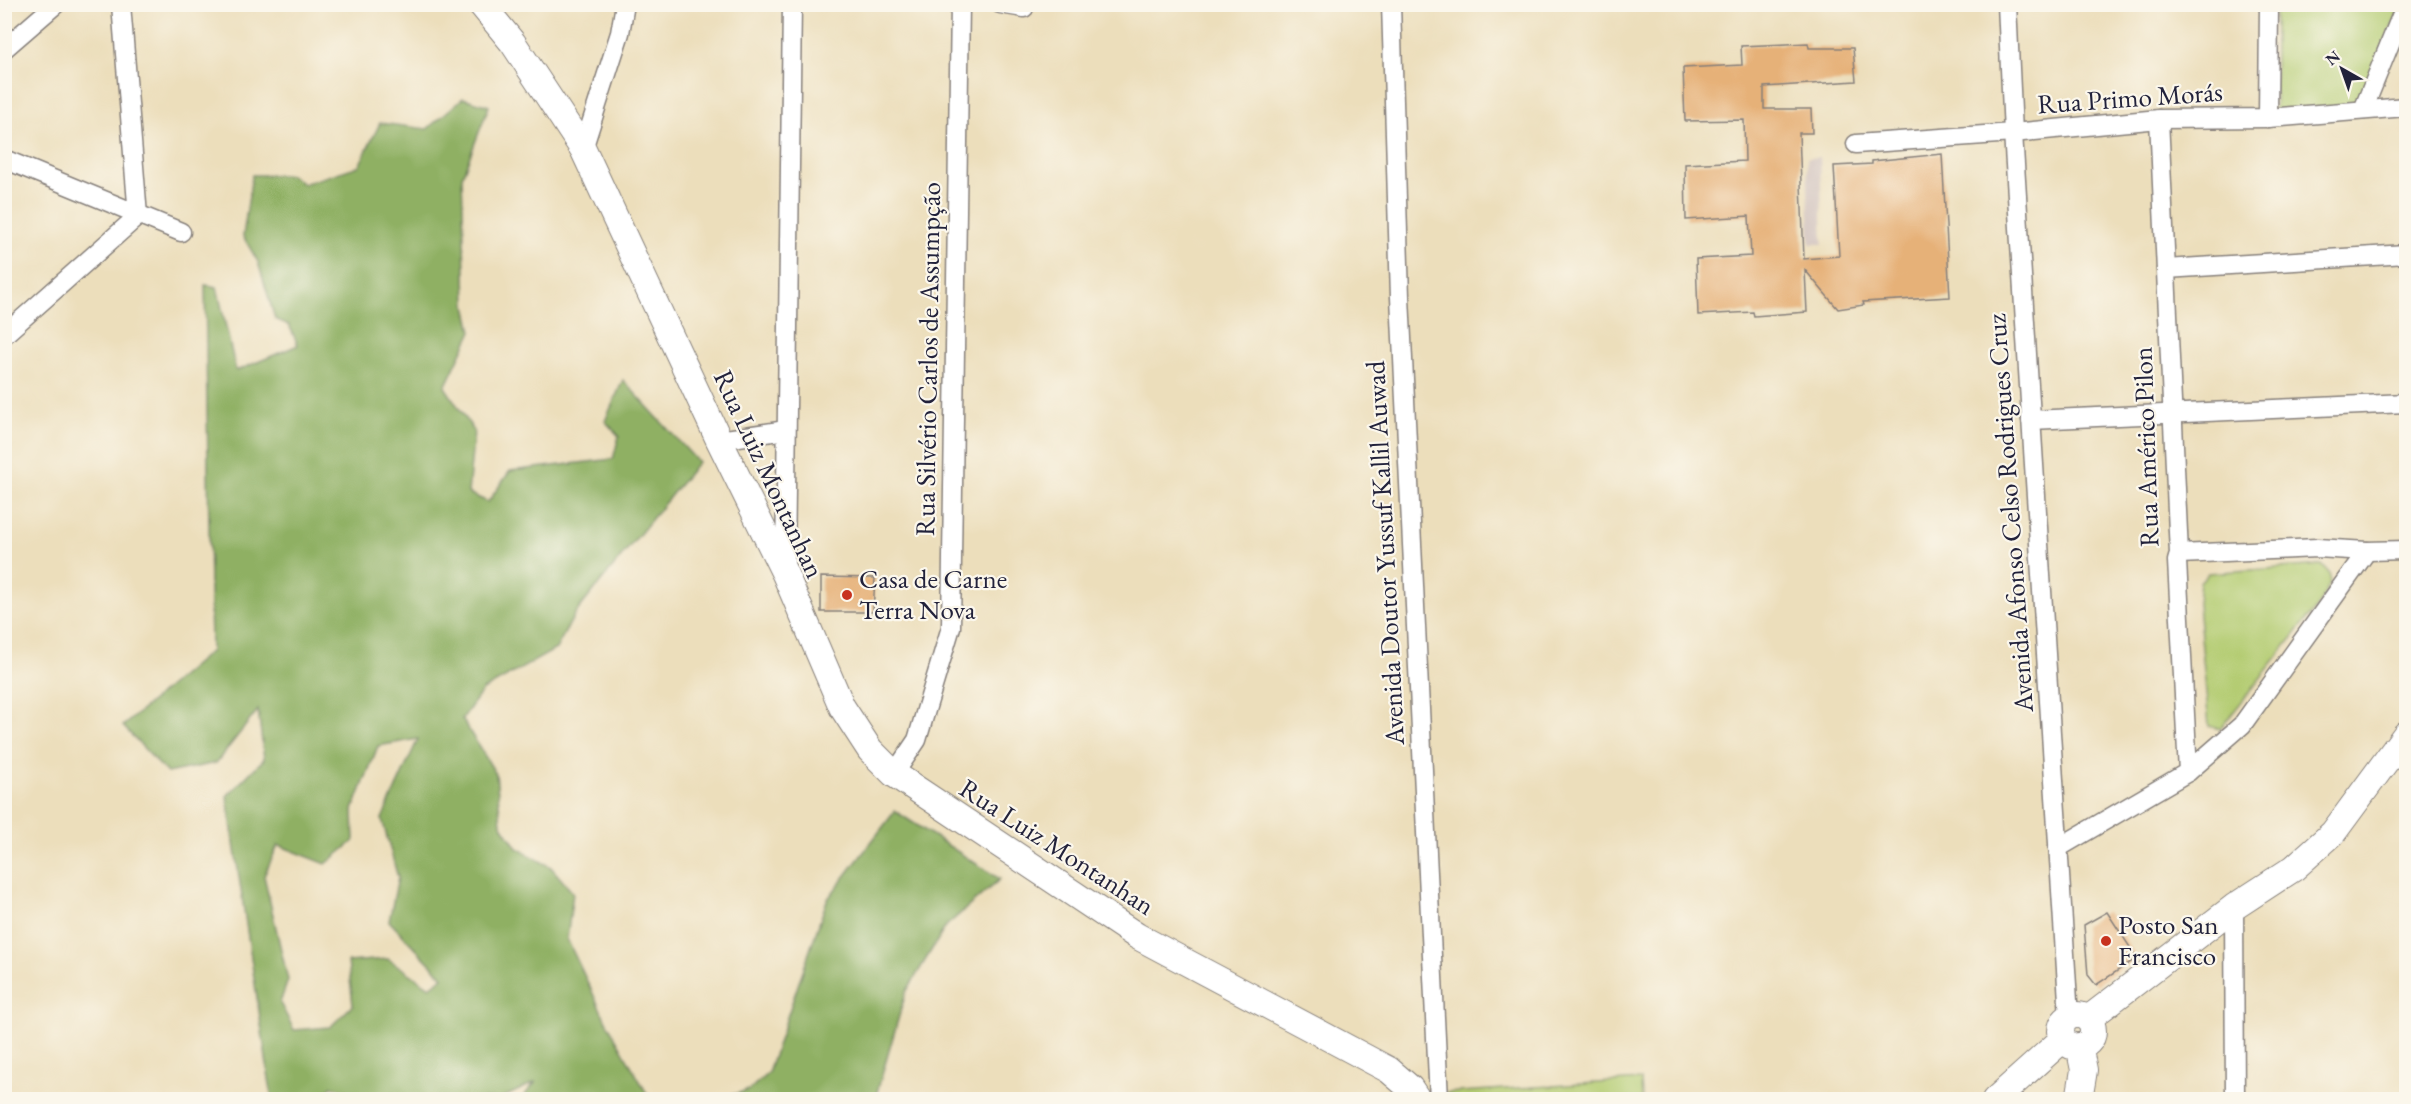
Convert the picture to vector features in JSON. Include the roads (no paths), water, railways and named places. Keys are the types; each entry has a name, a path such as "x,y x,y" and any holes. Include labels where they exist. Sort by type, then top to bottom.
{"street":[{"path":"4,49 56,4"},
{"path":"120,4 138,216"},
{"name":"Rua Luiz Montanhan","path":"480,4 513,43 583,149 719,440 785,574 842,707 870,750 894,774 1137,936 1389,1070 1410,1088 1418,1100"},
{"path":"583,149 620,33 625,4"},
{"path":"785,574 792,4"},
{"name":"Rua Silvério Carlos de Assumpção","path":"894,774 917,740 951,627 960,4"},
{"path":"1000,4 1024,8"},
{"name":"Avenida Doutor Yussuf Kallil Auwad","path":"1391,4 1400,297 1439,1100"},
{"name":"Avenida Afonso Celso Rodrigues Cruz","path":"2007,4 2058,848 2075,1030"},
{"path":"2268,118 2269,4"},
{"path":"2363,110 2406,4"},
{"name":"Rua Primo Morás","path":"1856,144 2013,133 2159,119 2268,118 2406,107"},
{"name":"Rua Américo Pilon","path":"2159,119 2188,772"},
{"path":"4,159 181,232"},
{"path":"4,335 138,216"},
{"path":"2166,269 2406,254"},
{"path":"2031,420 2406,403"},
{"path":"719,440 786,430"},
{"path":"2179,554 2318,548 2367,551 2406,550"},
{"path":"2058,848 2188,772 2242,725 2367,551"},
{"path":"1995,1100 2075,1030 2234,907 2294,868 2332,832 2406,734"},
{"path":"2234,907 2235,1100"},
{"path":"2075,1030 2084,1070 2079,1100"}],"place":[{"name":"Casa de Carne Terra Nova","path":"847,595"},
{"name":"Posto San Francisco","path":"2106,941"}]}
